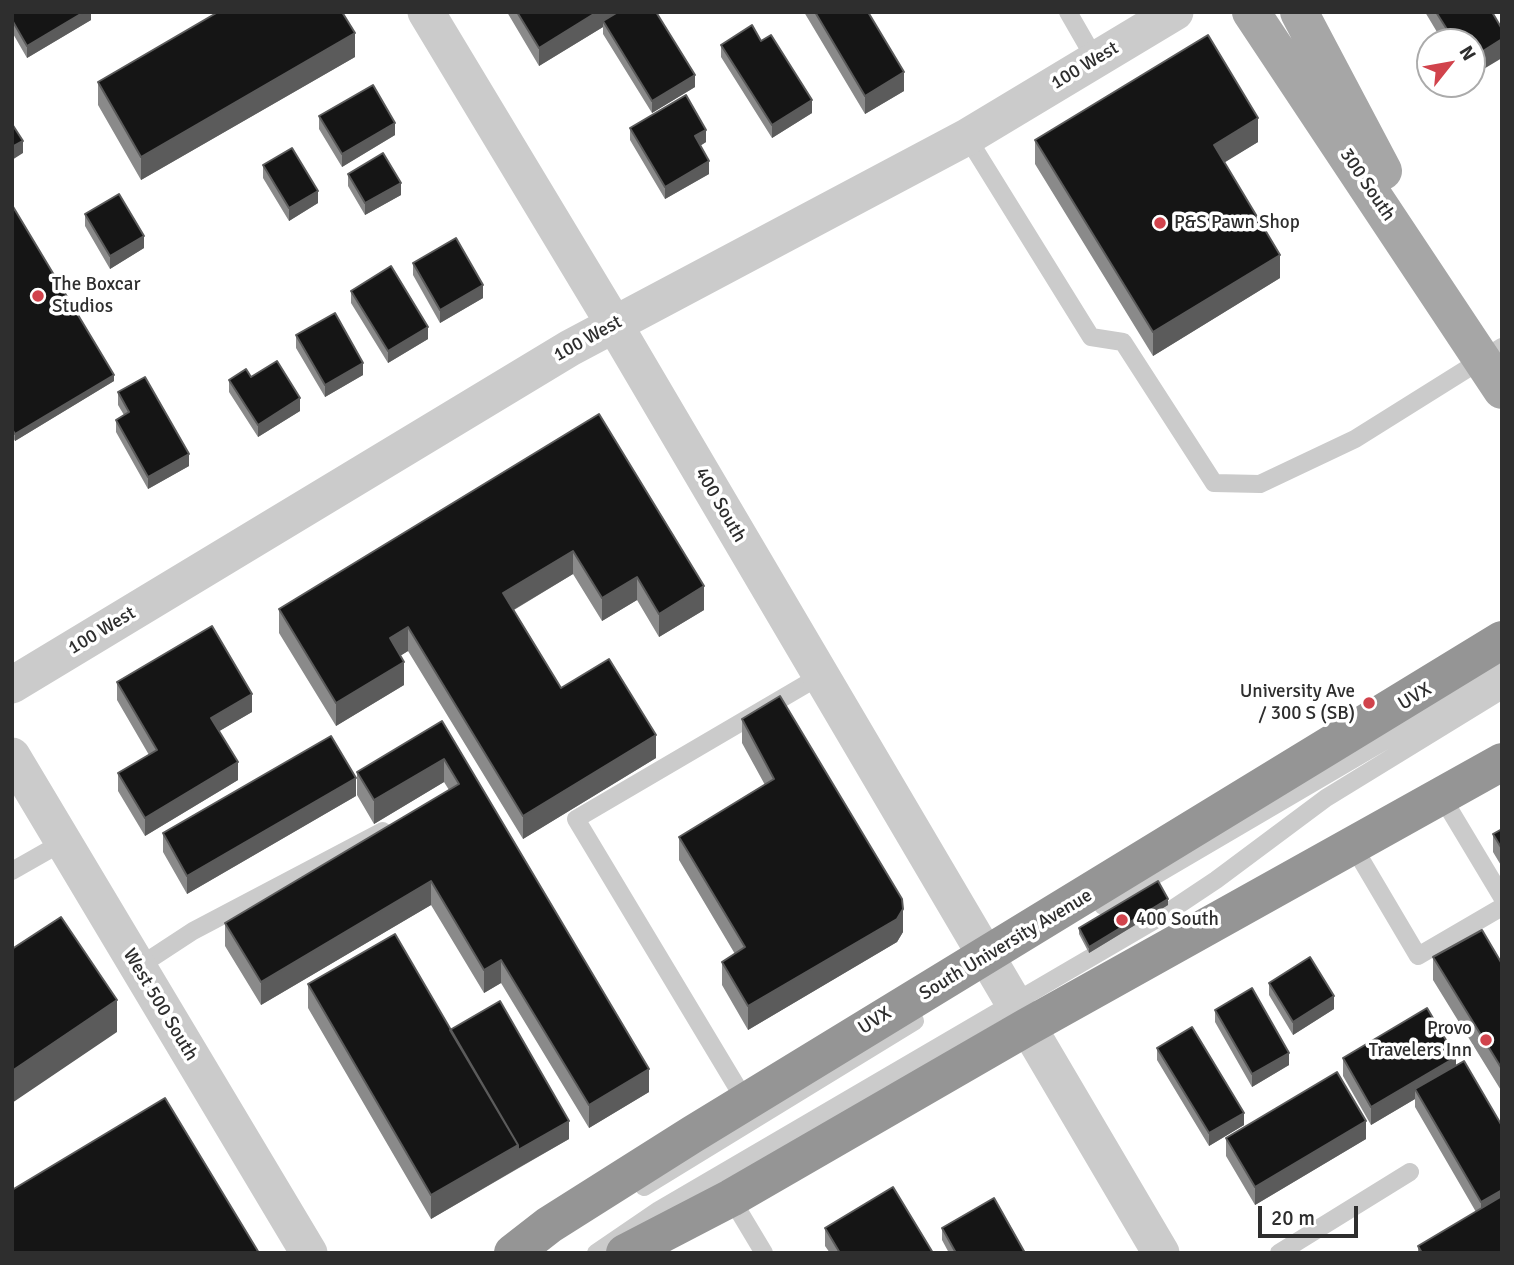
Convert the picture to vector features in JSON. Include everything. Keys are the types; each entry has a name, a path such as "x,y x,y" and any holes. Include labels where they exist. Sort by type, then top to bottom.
{"highway":[{"name":"South University Avenue","path":"516,1250 549,1225 746,1102 995,966 1502,640"},
{"path":"625,1253 731,1198 1020,1015 1353,846 1502,762"}],"main road":[{"name":"300 South","path":"1251,12 1495,365"},
{"name":"300 South","path":"1299,12 1495,365"}],"street":[{"name":"400 South","path":"426,12 995,966 1020,1015 1161,1253"},
{"name":"100 West","path":"12,685 614,324 967,137 1175,12"},
{"name":"West 500 South","path":"12,756 309,1253"}],"lane":[{"path":"1068,12 1095,60"},
{"path":"967,137 1091,337 1123,342 1214,483 1260,484 1355,439 1495,365"},
{"name":"UVX","path":"1093,912 1502,672"},
{"path":"746,1102 576,819 820,676"},
{"name":"UVX","path":"596,1253 659,1210 1020,1015 1189,899 1336,791 1502,690"},
{"path":"1443,797 1502,897"},
{"path":"138,967 193,931 394,825"},
{"path":"12,871 63,842"},
{"path":"1353,846 1418,956 1502,907"},
{"name":"UVX","path":"516,1250 650,1183 925,1014"},
{"path":"1279,1253 1410,1172"},
{"path":"731,1198 764,1253"}],"building":[{"path":"12,12 84,12 27,46 12,20"},
{"path":"218,12 342,12 355,33 141,157 98,82"},
{"path":"517,12 597,12 539,48"},
{"path":"618,12 656,12 695,75 652,101 603,21"},
{"path":"815,12 868,12 904,72 865,96"},
{"path":"1436,12 1492,12 1502,29 1502,39 1486,49 1486,28 1446,28"},
{"path":"752,25 761,41 771,35 812,100 772,125 721,45"},
{"name":"P&S Pawn Shop","path":"1208,35 1258,118 1214,145 1280,255 1153,332 1035,140"},
{"path":"373,85 395,123 342,154 319,116"},
{"path":"686,95 706,130 695,136 709,161 665,187 630,128"},
{"path":"12,124 23,141 12,147"},
{"path":"292,148 318,191 289,208 263,165"},
{"path":"383,153 401,183 365,203 348,174"},
{"path":"119,194 144,236 110,256 85,214"},
{"name":"The Boxcar Studios","path":"12,205 114,375 15,434 12,429"},
{"path":"456,238 483,285 440,310 413,263"},
{"path":"391,266 428,327 388,351 351,291"},
{"path":"335,313 363,363 325,385 296,335"},
{"path":"277,361 300,398 258,425 229,380 246,369 251,377"},
{"path":"145,377 189,454 148,477 116,420 129,412 118,392"},
{"path":"599,414 704,586 659,614 637,577 602,598 573,551 503,593 561,688 609,659 656,735 523,816 408,627 390,638 404,662 336,703 279,609"},
{"path":"212,626 252,694 211,718 238,762 145,818 118,773 157,750 117,682"},
{"path":"780,696 902,899 903,909 897,919 748,1006 722,962 745,947 679,837 774,779 742,719"},
{"path":"442,721 649,1069 589,1105 501,960 484,970 431,881 261,982 225,923 459,784 444,759 374,800 357,772"},
{"path":"331,736 356,778 187,876 163,833"},
{"path":"1502,829 1502,849 1493,834"},
{"path":"1158,881 1168,899 1089,947 1079,928"},
{"path":"61,917 117,1000 12,1071 12,949"},
{"name":"Provo Travelers Inn","path":"1482,930 1502,964 1502,1069 1433,957"},
{"path":"395,934 518,1145 431,1195 308,984"},
{"path":"1310,957 1334,996 1293,1022 1269,983"},
{"path":"1252,988 1289,1053 1252,1074 1215,1010"},
{"path":"500,1001 569,1121 518,1150 518,1145 450,1030"},
{"path":"1427,1008 1456,1057 1371,1107 1343,1058"},
{"path":"1192,1027 1244,1113 1209,1133 1157,1048"},
{"path":"1464,1061 1502,1126 1502,1190 1481,1202 1415,1089"},
{"path":"1337,1072 1366,1121 1255,1187 1226,1138"},
{"path":"165,1098 259,1253 12,1253 12,1190"},
{"path":"893,1187 933,1253 840,1253 825,1228"},
{"path":"1502,1196 1502,1253 1422,1253 1418,1246"},
{"path":"994,1198 1025,1253 956,1253 942,1228"}],"place":[{"name":"P&S Pawn Shop","path":"1160,223"},
{"name":"The Boxcar Studios","path":"38,296"},
{"name":"University Ave / 300 S (SB)","path":"1369,703"},
{"name":"400 South","path":"1122,920"},
{"name":"Provo Travelers Inn","path":"1486,1040"}]}
